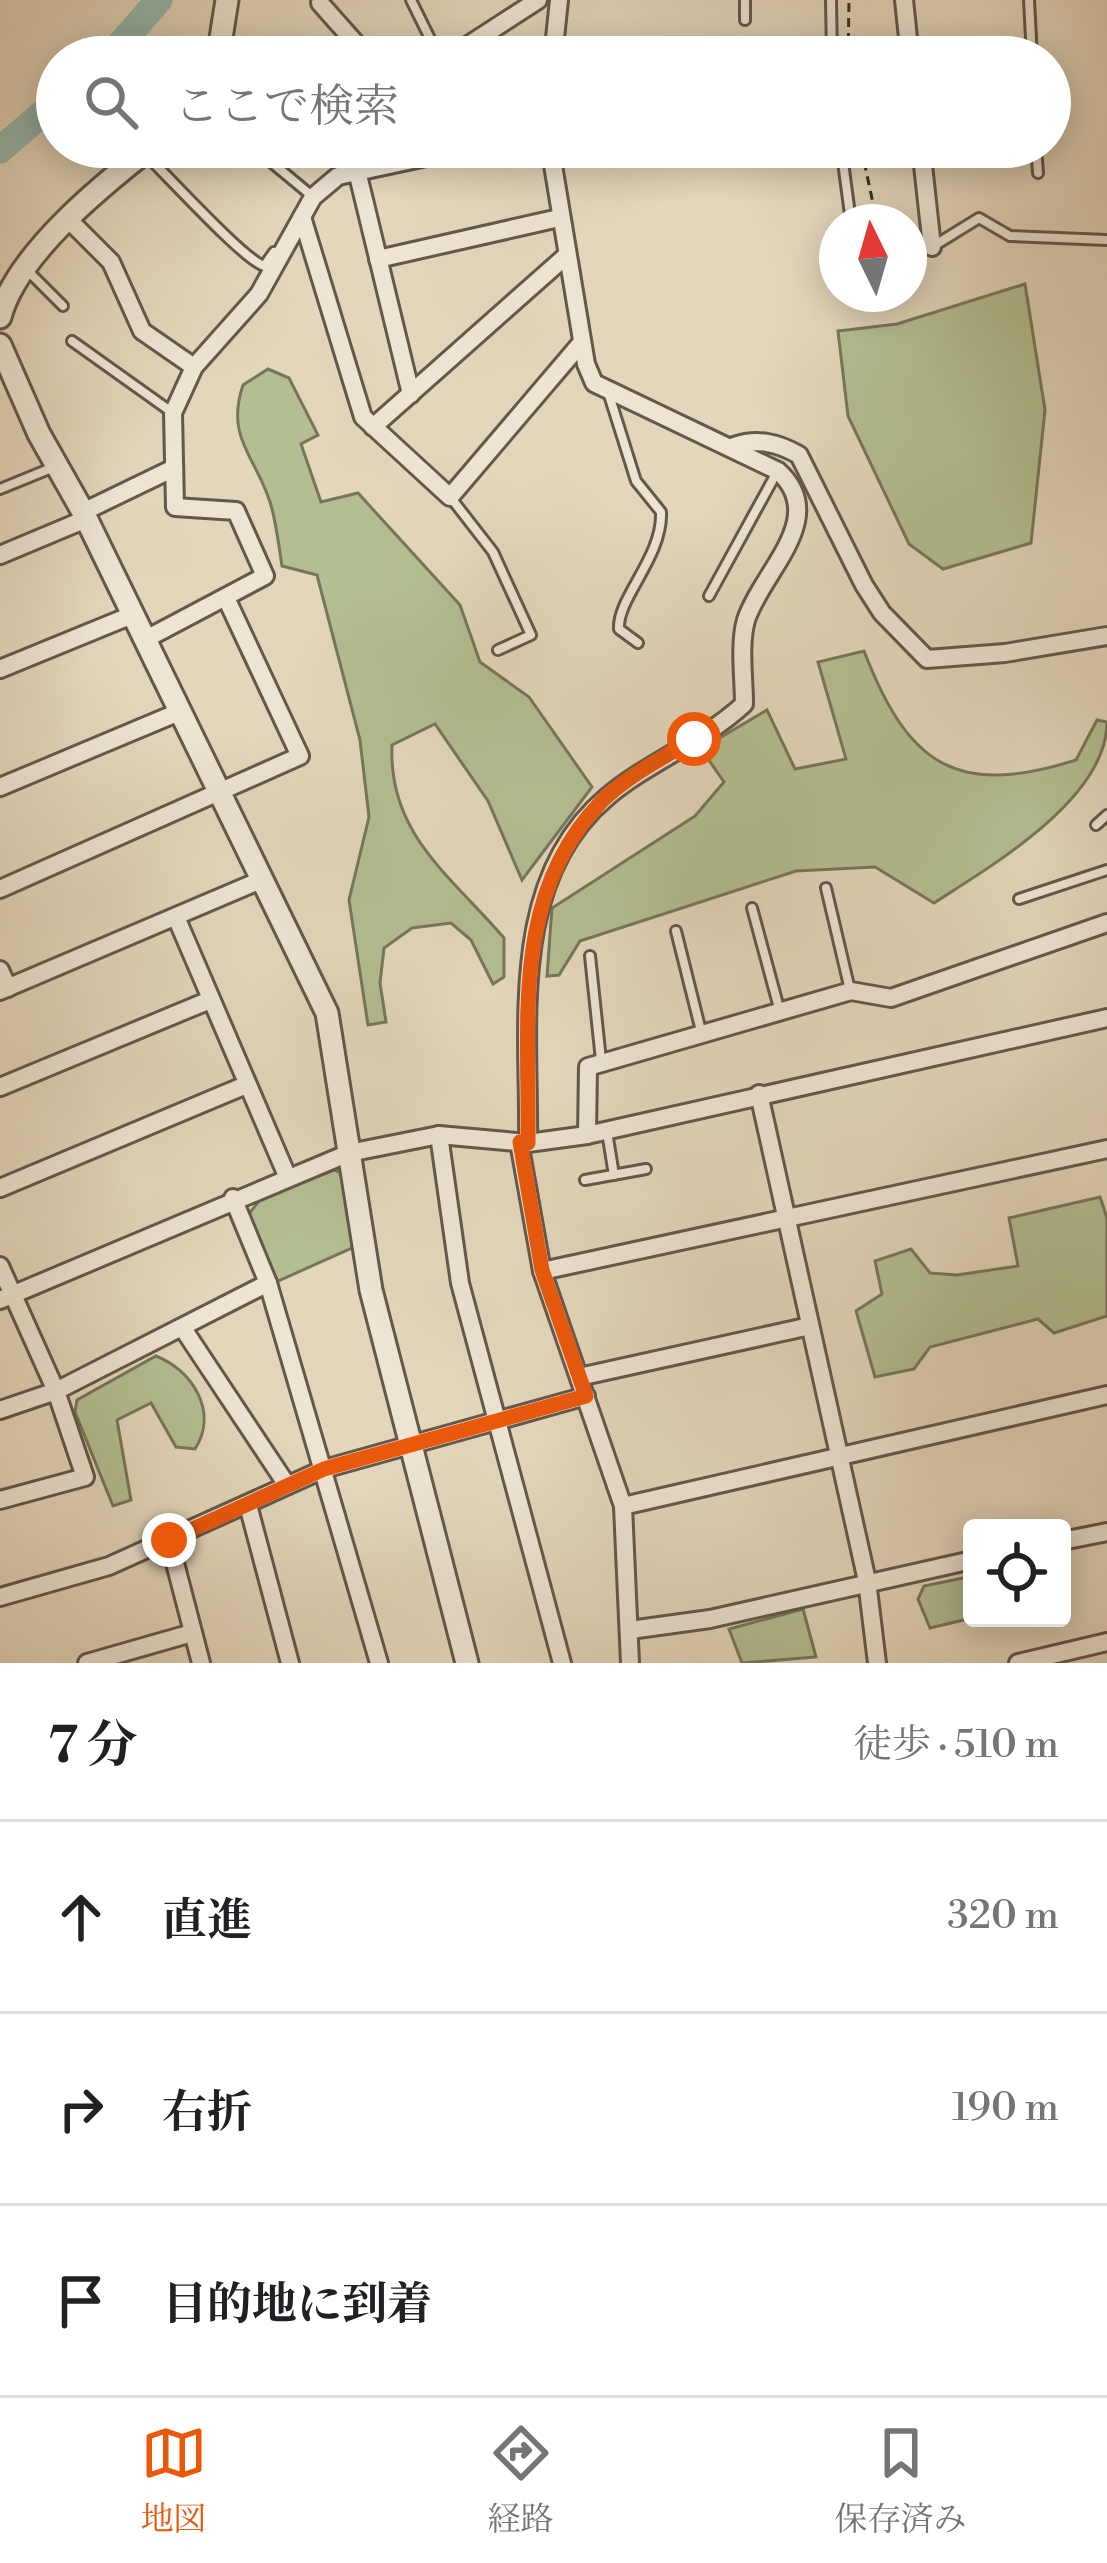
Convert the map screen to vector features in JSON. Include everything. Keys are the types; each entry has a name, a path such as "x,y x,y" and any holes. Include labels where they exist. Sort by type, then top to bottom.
{"street":[{"path":"221,36 227,0"},
{"path":"482,36 538,0"},
{"path":"555,36 559,0"},
{"path":"904,0 908,36"},
{"path":"320,4 349,36"},
{"path":"0,317 5,298 26,268 128,168"},
{"path":"144,640 265,576 236,512 175,507 173,413 194,368 259,295 313,197 328,182 366,168"},
{"path":"553,168 582,342 594,382 609,394 734,446 778,471 794,485 799,515 748,612 744,704 603,800 564,849 535,916 524,1143 542,1270 623,1506 630,1663"},
{"path":"923,168 932,247"},
{"path":"361,169 411,394"},
{"path":"378,259 560,218"},
{"path":"70,221 111,262 142,331 194,368"},
{"path":"298,226 363,418 450,496 582,342"},
{"path":"373,427 567,255"},
{"path":"0,345 328,1013 371,1290 467,1663"},
{"path":"734,446 749,441 780,444 799,455 863,584 882,613 927,659 1107,636"},
{"path":"0,555 174,468"},
{"path":"0,889 300,756 227,600"},
{"path":"0,669 132,614"},
{"path":"0,787 179,712"},
{"path":"3,983 261,880"},
{"path":"176,917 288,1178"},
{"path":"587,1135 588,1066 851,991 891,998 1107,923"},
{"path":"0,1087 210,1000"},
{"path":"6,1297 233,1198 350,1153 439,1135 524,1143 587,1135 1107,1018"},
{"path":"0,1188 246,1085"},
{"path":"758,1094 867,1581 877,1663"},
{"path":"439,1135 460,1283 562,1663"},
{"path":"542,1270 1107,1149"},
{"path":"233,1198 268,1283 379,1663"},
{"path":"0,1266 6,1297 56,1391 86,1477 0,1500"},
{"path":"0,1410 56,1391 184,1330 268,1283"},
{"path":"579,1377 809,1327"},
{"path":"184,1330 287,1485"},
{"path":"623,1506 1107,1395"},
{"path":"0,1597 109,1566 324,1469 586,1396"},
{"path":"248,1505 290,1663"},
{"path":"1071,1539 1107,1532"},
{"path":"169,1540 201,1663"},
{"path":"630,1630 710,1619 963,1562"},
{"path":"87,1663 192,1633"},
{"path":"1018,1663 1107,1642"}],"lane":[{"path":"411,0 429,36"},
{"path":"745,0 745,20"},
{"path":"831,0 832,36"},
{"path":"1029,0 1031,36"},
{"path":"165,168 223,228 242,256 264,266 298,226"},
{"path":"278,168 313,197"},
{"path":"845,168 849,204"},
{"path":"1038,168 1038,173"},
{"path":"927,248 979,218 1010,236 1107,240"},
{"path":"26,268 63,306"},
{"path":"72,341 173,413"},
{"path":"609,394 636,481 662,512 648,568 618,619 619,628 638,643"},
{"path":"0,489 57,466"},
{"path":"709,596 778,471"},
{"path":"450,496 493,552 531,635 498,650"},
{"path":"1096,825 1107,815"},
{"path":"1019,899 1107,870"},
{"path":"826,889 851,991"},
{"path":"752,908 780,1010"},
{"path":"676,931 701,1033"},
{"path":"590,956 601,1062"},
{"path":"606,1130 614,1175"},
{"path":"585,1180 646,1169"}],"path":[{"path":"848,36 849,0"},
{"path":"865,168 873,204"}],"green space":[{"path":"1025,284 1045,410 1031,543 943,569 909,544 848,416 838,331 897,324"},
{"path":"268,369 289,378 318,435 301,444 321,502 358,493 460,605 480,662 529,697 592,787 522,880 488,801 435,724 392,745 393,776 412,829 444,873 504,938 504,977 493,984 471,940 451,923 412,928 384,948 380,983 386,1022 368,1025 349,900 369,817 360,740 317,575 282,566 267,492 238,421 243,385"},
{"path":"864,651 899,721 919,746 942,762 968,772 998,775 1076,760 1097,720 1107,722 1102,750 1088,778 1042,828 934,903 875,867 796,871 580,941 559,975 547,976 552,908 695,816 724,782 701,749 767,710 795,769 846,759 818,662"},
{"path":"334,1170 342,1173 354,1247 276,1282 249,1214 261,1198"},
{"path":"1100,1197 1107,1218 1107,1316 1054,1333 1038,1319 930,1347 914,1369 875,1377 856,1311 882,1294 875,1261 911,1249 930,1273 957,1275 1018,1266 1009,1218"},
{"path":"156,1356 181,1371 198,1394 203,1407 202,1435 195,1449 176,1447 151,1403 117,1420 131,1500 113,1506 75,1412 77,1400"},
{"path":"963,1578 963,1620 930,1628 918,1599 924,1586"},
{"path":"803,1609 816,1657 742,1663 729,1629"}],"waterway":[{"path":"127,36 159,0"},
{"path":"0,150 36,119"}],"route":[{"path":"169,1540 324,1469 586,1396 542,1270 520,1142 528,1143 535,916 564,849 603,800 694,739"}]}
